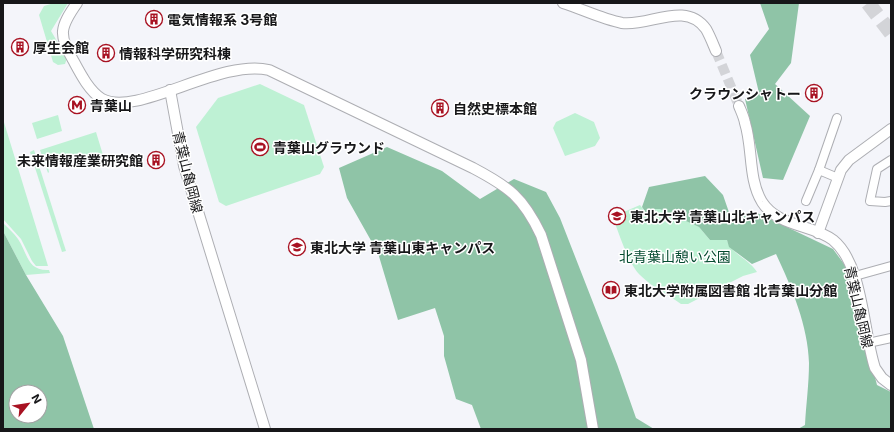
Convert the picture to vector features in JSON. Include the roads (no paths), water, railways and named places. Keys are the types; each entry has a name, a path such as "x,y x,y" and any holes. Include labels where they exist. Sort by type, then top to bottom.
{"street":[{"path":"77,3 64,24 63,39 75,64 96,94 108,102 129,103 236,70 250,68 269,70 473,168 513,192 532,216 541,235 581,360 593,429"},
{"path":"563,3 622,23 633,23 677,15 688,16 697,20 706,29 716,52"},
{"name":"青葉山亀岡線","path":"170,90 184,166 265,429"},
{"name":"青葉山亀岡線","path":"738,106 746,123 756,187 763,203 771,212 782,219 832,239 842,248 855,276 868,343 875,368 882,378 891,385"},
{"path":"806,201 838,118"},
{"path":"818,233 841,170 849,160 891,129"},
{"path":"891,160 877,169 870,201 891,201"},
{"path":"819,170 838,178"},
{"path":"855,276 891,266"},
{"path":"868,343 891,338"}],"tunnel":[{"path":"868,3 891,33"},
{"path":"716,51 739,106"}],"place":[{"name":"電気情報系 3号館","path":"154,19"},
{"name":"厚生会館","path":"20,47"},
{"name":"情報科学研究科棟","path":"106,53"},
{"name":"クラウンシャトー","path":"814,93"},
{"name":"青葉山","path":"77,105"},
{"name":"自然史標本館","path":"440,108"},
{"name":"青葉山グラウンド","path":"260,147"},
{"name":"未来情報産業研究館","path":"156,160"},
{"name":"東北大学 青葉山北キャンパス","path":"617,216"},
{"name":"東北大学 青葉山東キャンパス","path":"297,247"},
{"name":"東北大学附属図書館 北青葉山分館","path":"611,290"}],"park label":[{"name":"北青葉山憩い公園","path":"675,256"}]}
